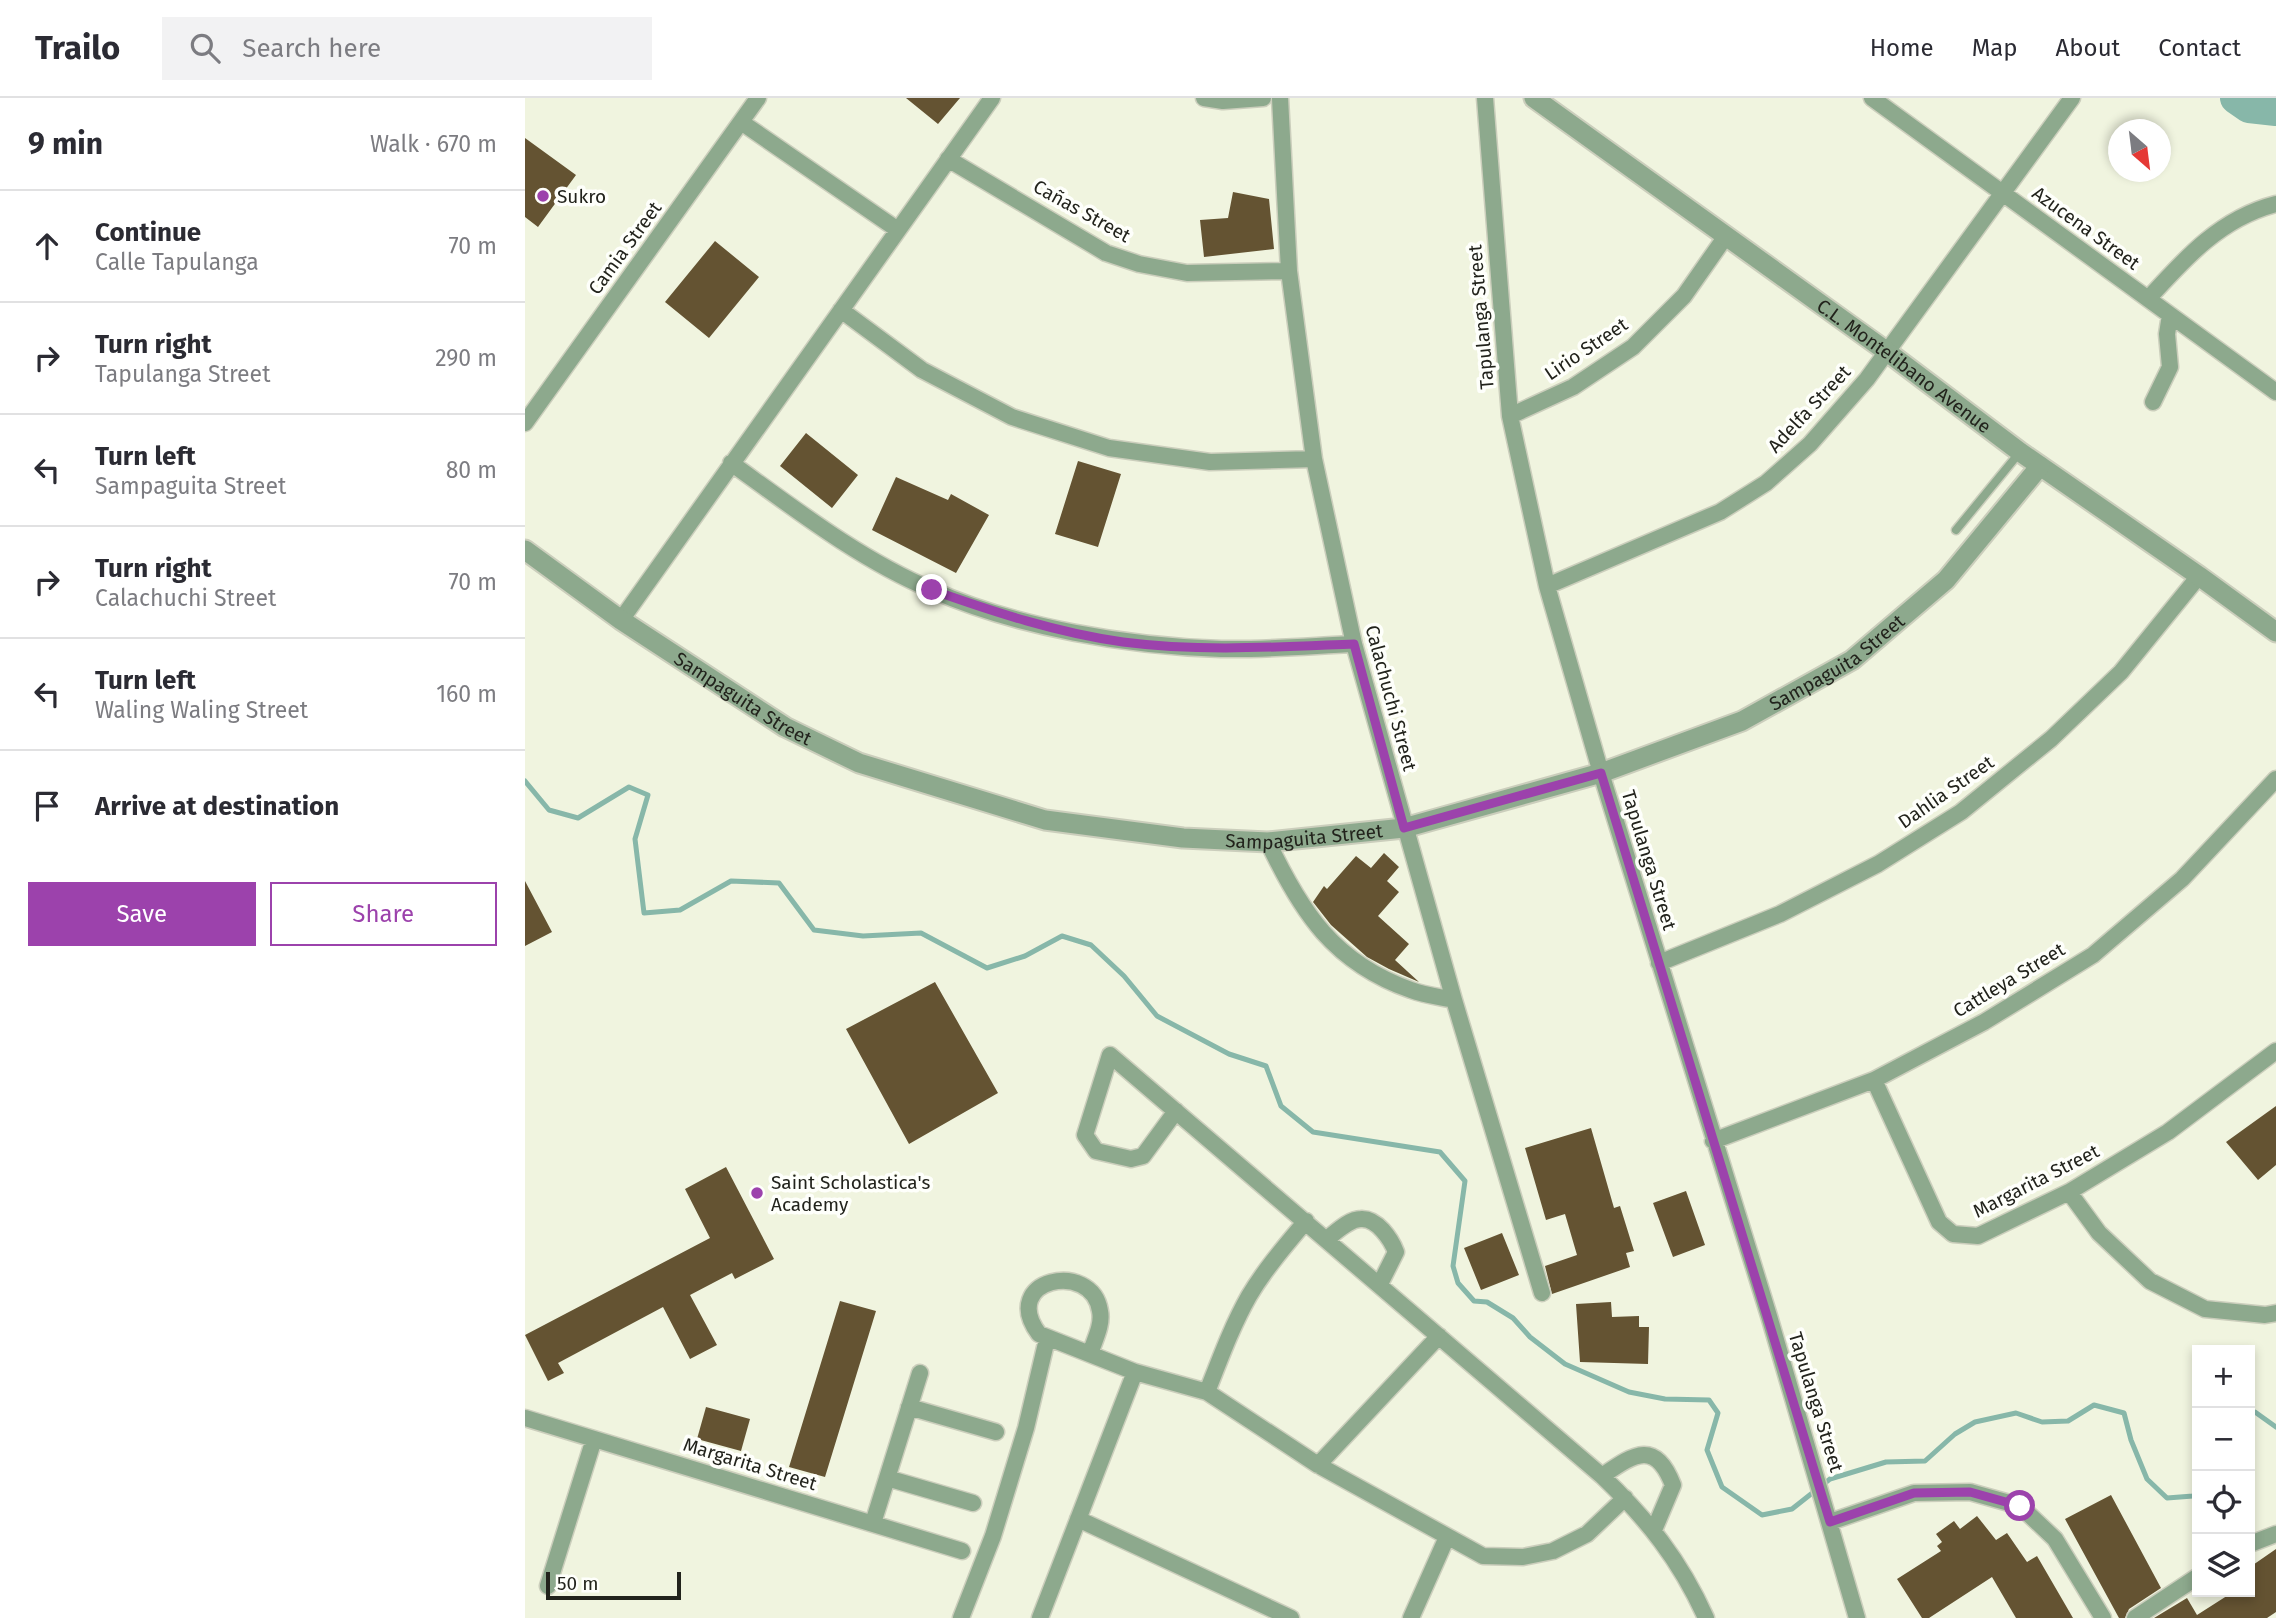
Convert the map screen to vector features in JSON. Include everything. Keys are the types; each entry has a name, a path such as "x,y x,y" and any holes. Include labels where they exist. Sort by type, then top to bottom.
{"street":[{"name":"Camia Street","path":"525,423 758,98"},
{"path":"621,620 992,98"},
{"path":"1204,98 1223,101 1263,98"},
{"name":"Calachuchi Street","path":"1280,98 1289,271 1314,459 1354,644 1404,828 1542,1293"},
{"name":"Tapulanga Street","path":"1485,98 1510,416 1547,586 1601,773 1769,1316 1857,1618"},
{"name":"C.L. Montelibano Avenue","path":"1534,98 1886,351 2020,452 2276,632"},
{"name":"Azucena Street","path":"1872,98 2276,392"},
{"name":"Adelfa Street","path":"1547,586 1720,512 1766,484 1810,444 1867,379 2072,98"},
{"path":"741,122 898,229"},
{"name":"Cañas Street","path":"949,159 1106,253 1139,264 1187,272 1289,271"},
{"path":"2148,299 2187,255 2224,226 2262,207 2276,204"},
{"name":"Lirio Street","path":"1510,416 1573,387 1633,347 1685,296 1726,236"},
{"path":"841,310 922,370 1012,417 1109,448 1210,462 1314,459"},
{"path":"2153,402 2170,367 2167,334 2170,315"},
{"path":"731,463 840,541 932,590 1005,616 1123,642 1223,649 1354,644"},
{"name":"Sampaguita Street","path":"525,551 621,620 785,727 859,763 1045,820 1183,838 1268,842 1404,828 1601,773 1742,722 1852,660 1946,580 2040,466"},
{"name":"Dahlia Street","path":"1659,963 1780,914 1878,864 1961,812 2052,739 2121,672 2199,576"},
{"name":"Cattleya Street","path":"1713,1141 1874,1080 1984,1022 2094,954 2182,879 2276,779"},
{"path":"1268,842 1286,881 1309,918 1338,948 1373,973 1412,990 1454,1000"},
{"name":"Margarita Street","path":"1874,1080 1939,1222 1953,1234 1978,1236 2069,1192 2168,1132 2276,1051"},
{"path":"1175,1111 1143,1156 1131,1159 1096,1151 1085,1135 1110,1055 1602,1476 1654,1530 1679,1564 1706,1618"},
{"path":"2069,1192 2099,1233 2150,1281 2205,1309 2265,1315 2276,1313"},
{"path":"1327,1239 1348,1223 1360,1219 1371,1221 1391,1238 1396,1252 1380,1284"},
{"path":"1207,1392 1227,1341 1249,1296 1270,1264 1306,1221"},
{"path":"1090,1354 1101,1312 1094,1296 1080,1285 1065,1279 1050,1281 1037,1289 1029,1305 1030,1322 1039,1334 1047,1339 1135,1372 1207,1392 1318,1465 1483,1556 1523,1557 1553,1551 1587,1534 1625,1498"},
{"path":"1318,1465 1439,1336"},
{"path":"961,1618 993,1536 1008,1488 1026,1428 1047,1339"},
{"path":"1040,1618 1135,1372"},
{"path":"873,1523 920,1373"},
{"path":"909,1407 996,1432"},
{"name":"Margarita Street","path":"525,1418 962,1551"},
{"path":"548,1586 594,1439"},
{"path":"1602,1476 1633,1455 1651,1456 1667,1468 1673,1485 1654,1530"},
{"path":"887,1478 973,1503"},
{"path":"1830,1522 1914,1493 1970,1492 2020,1506 2055,1539 2103,1618"},
{"path":"1078,1519 1290,1618"},
{"path":"2255,1542 2276,1534"},
{"path":"1411,1618 1447,1537"},
{"path":"2135,1618 2192,1580"}],"lane":[{"path":"1956,530 2020,452"}],"building":[{"path":"906,98 960,98 938,124"},
{"name":"Sukro","path":"525,138 576,175 538,227 525,217"},
{"path":"1233,192 1269,199 1274,249 1204,257 1200,220 1228,218"},
{"path":"715,241 759,277 709,338 665,302"},
{"path":"806,433 858,475 832,508 780,466"},
{"path":"1078,461 1121,474 1098,547 1055,534"},
{"path":"896,477 948,500 951,494 989,515 956,573 872,530"},
{"path":"1384,853 1399,867 1387,881 1399,892 1378,916 1409,944 1395,960 1419,982 1367,957 1331,925 1313,902 1324,886 1327,889 1356,856 1371,868"},
{"path":"525,881 552,932 525,946"},
{"path":"935,982 998,1093 909,1144 846,1029"},
{"path":"2276,1106 2276,1165 2258,1180 2226,1142"},
{"path":"1591,1128 1614,1208 1620,1206 1634,1251 1626,1253 1630,1267 1552,1294 1545,1266 1577,1255 1565,1214 1546,1220 1525,1148"},
{"path":"726,1167 774,1259 735,1279 732,1273 690,1295 717,1345 690,1359 663,1307 558,1363 564,1373 548,1381 525,1335 710,1238 685,1189"},
{"path":"1686,1191 1705,1245 1673,1257 1653,1203"},
{"path":"1502,1233 1519,1275 1481,1290 1464,1248"},
{"path":"840,1301 876,1311 825,1477 789,1467"},
{"path":"1611,1302 1612,1317 1639,1316 1639,1327 1649,1327 1648,1364 1580,1362 1576,1304"},
{"path":"706,1407 750,1419 741,1451 697,1439"},
{"path":"2111,1495 2161,1588 2129,1609 2125,1618 2119,1618 2065,1519"},
{"path":"1977,1516 1996,1540 2007,1533 2027,1562 2037,1556 2073,1618 2016,1618 1992,1577 1929,1618 1922,1618 1897,1579 1941,1551 1937,1546 1942,1542 1936,1534 1954,1521 1960,1529"},
{"path":"2276,1549 2276,1612 2267,1618 2154,1618 2187,1598 2197,1615 2225,1597 2255,1597 2255,1564"}],"waterway":[{"path":"2236,98 2249,107 2276,110"},
{"path":"525,781 549,810 578,818 629,787 648,795 635,839 644,913 680,910 731,881 779,883 814,930 863,936 921,933 987,968 1025,956 1062,936 1091,945 1124,976 1157,1016 1229,1054 1266,1066 1281,1106 1313,1132 1440,1152 1465,1181 1453,1266 1458,1283 1474,1301 1487,1302 1513,1318 1530,1337 1565,1364 1629,1392 1665,1399 1709,1400 1718,1413 1707,1450 1722,1487 1762,1515 1792,1509 1830,1479 1886,1462 1925,1461 1955,1434 1975,1422 2016,1413 2042,1422 2068,1421 2094,1405 2124,1413 2131,1440 2147,1479 2167,1498 2192,1496"},
{"path":"2255,1412 2276,1427"}],"place":[{"name":"Sukro","path":"543,196"},
{"name":"Saint Scholastica's Academy","path":"757,1193"}],"route":[{"path":"932,590 1005,616 1123,642 1223,649 1354,644 1404,828 1601,773 1830,1522 1914,1493 1970,1492 2020,1506"}]}
